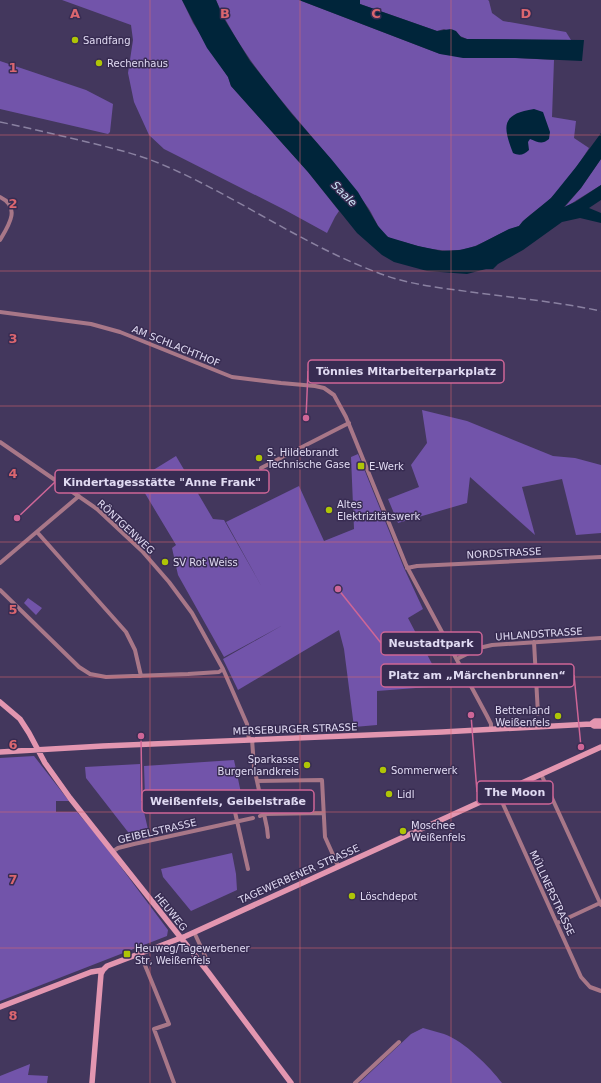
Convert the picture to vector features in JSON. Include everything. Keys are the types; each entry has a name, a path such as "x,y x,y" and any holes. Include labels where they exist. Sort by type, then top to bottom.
{"street":[{"path":"0,197 9,203 12,211 7,229 0,240"},
{"name":"AM SCHLACHTHOF","path":"0,312 82,322 106,327 232,377 324,388 331,392 339,403 349,423 407,568 487,716 491,724 491,729"},
{"path":"261,468 349,423"},
{"path":"0,449 2,444"},
{"name":"RÖNTGENWEG","path":"2,444 79,496 119,528 142,551 169,582 192,613 223,669 247,724 268,837"},
{"path":"0,564 79,496"},
{"path":"37,532 126,632 133,644 142,676"},
{"name":"NORDSTRASSE","path":"407,568 417,566 601,557"},
{"path":"0,590 90,674 99,677 142,676 218,672 223,669"},
{"name":"UHLANDSTRASSE","path":"457,659 479,648 492,645 601,638"},
{"path":"534,642 538,714"},
{"name":"HEUWEG","path":"0,702 20,719 45,763 63,788 204,967 291,1083"},
{"name":"MERSEBURGER STRASSE","path":"591,724 595,721 601,721"},
{"name":"MERSEBURGER STRASSE","path":"0,752 591,724 594,726 601,726"},
{"name":"TAGEWERBENER STRASSE","path":"0,1007 91,972 102,970 107,966 194,932 601,747"},
{"path":"541,774 600,904 557,923"},
{"path":"257,781 322,780 325,837 338,866"},
{"name":"MÜLLNERSTRASSE","path":"498,793 584,981 590,988 601,991"},
{"path":"232,799 248,869"},
{"path":"260,816 264,814 323,813"},
{"name":"GEIBELSTRASSE","path":"112,852 118,848 134,844 253,818"},
{"path":"194,932 206,960 207,964 204,967"},
{"path":"140,953 169,1024 154,1029 174,1083"},
{"path":"92,1083 102,970"},
{"path":"355,1083 399,1042"}],"shaded area":[{"path":"62,0 182,0 193,23 228,77 231,86 308,172 339,211 327,233 285,210 164,149 149,135 134,102 128,73 133,40 131,25"},
{"path":"216,0 299,0 440,54 554,60 552,117 576,121 574,138 589,148 572,174 556,192 547,202 526,218 519,226 507,230 475,246 466,249 448,251 431,249 392,239 383,233 369,209 349,182 277,95 243,50"},
{"path":"360,0 488,0 492,13 503,21 566,32 571,40 467,39 444,29 437,31 360,4"},
{"path":"0,61 86,90 113,104 110,132 108,134 0,109"},
{"path":"601,159 601,185 564,208 581,188"},
{"path":"422,410 467,421 553,456 575,458 601,465 601,533 576,535 562,479 522,487 535,535 470,477 467,503 398,523 388,499 419,487 411,465 427,443"},
{"path":"358,454 404,568 423,609 408,618 442,683 429,687 377,691 377,725 354,727 344,649 339,630 238,690 223,659 283,625 224,657 178,575 172,548 176,545 137,480 176,456 213,519 224,520 263,589 226,522 299,486 324,541 354,529 351,457"},
{"path":"28,598 42,608 36,615 24,603"},
{"path":"34,756 69,801 56,801 56,812 77,812 100,839 168,930 167,936 0,1001 0,758"},
{"path":"234,760 241,793 239,797 231,798 229,792 148,810 145,798 144,766"},
{"path":"140,764 141,799 150,838 135,841 86,778 85,767"},
{"path":"232,853 237,890 191,911 163,877 161,869"},
{"path":"423,1028 452,1037 460,1042 484,1062 502,1083 359,1083 411,1034"},
{"path":"30,1064 28,1075 48,1076 47,1083 0,1083 0,1076"}],"water":[{"name":"Saale","path":"182,0 216,0 223,17 250,61 291,113 358,192 378,226 388,237 442,251 460,250 476,246 509,229 519,226 551,198 601,133 601,159 581,188 564,207 575,202 601,185 601,200 589,208 601,213 601,223 580,218 562,222 523,250 498,264 493,269 486,269 467,274 427,271 394,262 382,255 357,233 308,172 231,86 228,77 207,48"},
{"path":"299,0 360,0 360,4 437,31 451,29 456,31 461,37 467,39 584,40 582,61 515,58 463,58 440,54"},
{"path":"534,109 543,112 550,132 549,139 547,141 538,142 530,139 528,142 529,150 527,152 519,155 513,153 507,135 507,122 516,114"}],"railway":[{"path":"0,122 115,149 161,164 217,191 299,236 355,264 384,275 416,284 438,288 553,303 601,311"}],"place":[{"name":"Sandfang","path":"75,40"},
{"name":"Rechenhaus","path":"99,63"},
{"name":"Tönnies Mitarbeiterparkplatz","path":"306,418"},
{"name":"S. Hildebrandt Technische Gase","path":"259,458"},
{"name":"E-Werk","path":"361,466"},
{"name":"Altes Elektrizitätswerk","path":"329,510"},
{"name":"Kindertagesstätte \"Anne Frank\"","path":"17,518"},
{"name":"SV Rot Weiss","path":"165,562"},
{"name":"Neustadtpark","path":"338,589"},
{"name":"The Moon","path":"471,715"},
{"name":"Bettenland Weißenfels","path":"558,716"},
{"name":"Weißenfels, Geibelstraße","path":"141,736"},
{"name":"Platz am „Märchenbrunnen“","path":"581,747"},
{"name":"Sparkasse Burgenlandkreis","path":"307,765"},
{"name":"Sommerwerk","path":"383,770"},
{"name":"Lidl","path":"389,794"},
{"name":"Moschee Weißenfels","path":"403,831"},
{"name":"Löschdepot","path":"352,896"},
{"name":"Heuweg/Tagewerbener Str, Weißenfels","path":"127,954"}]}
